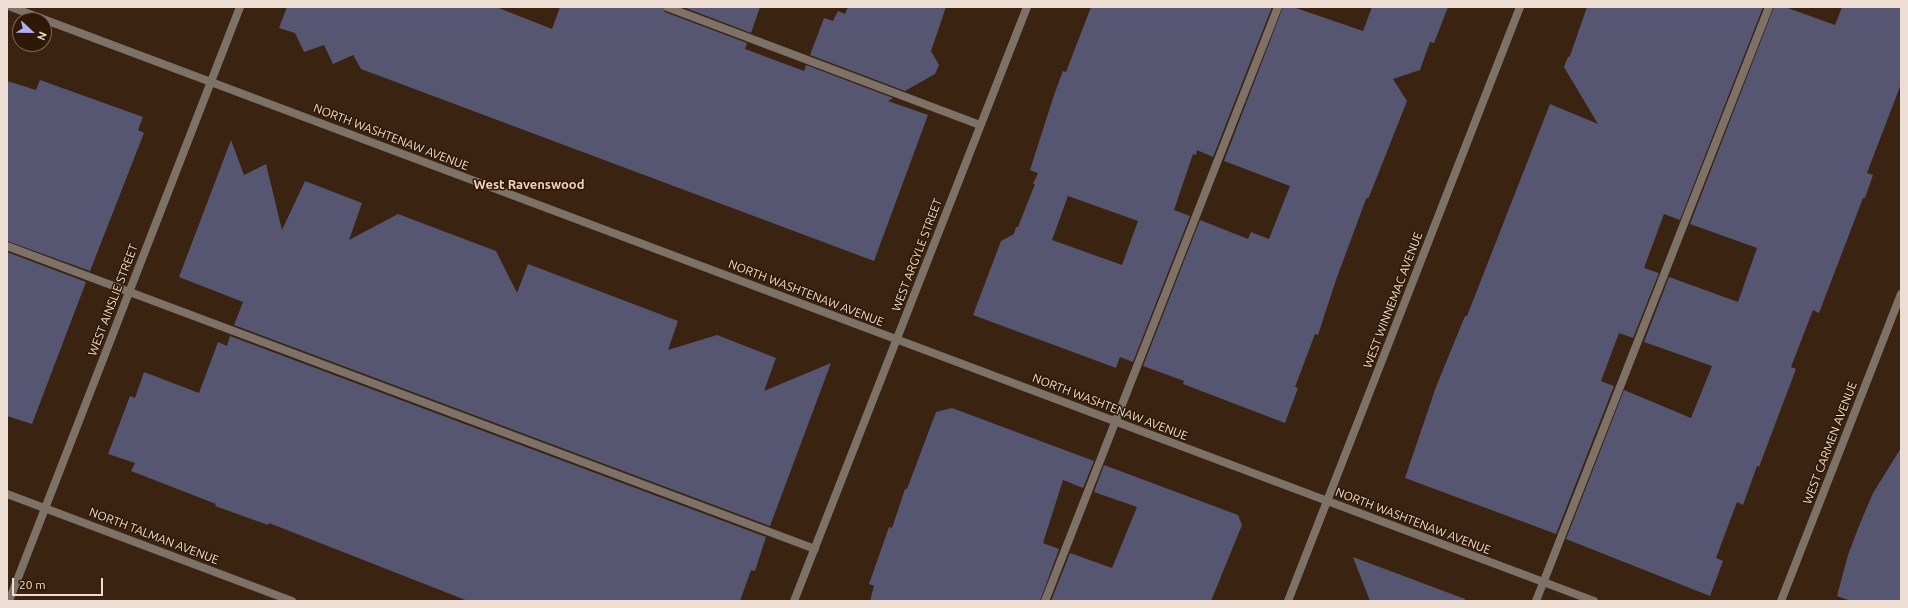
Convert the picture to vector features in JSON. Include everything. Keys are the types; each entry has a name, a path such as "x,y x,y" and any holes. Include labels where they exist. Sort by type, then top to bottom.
{"street":[{"name":"NORTH WASHTENAW AVENUE","path":"11,7 1594,601"},
{"name":"WEST AINSLIE STREET","path":"9,601 240,7"},
{"path":"667,7 980,125"},
{"name":"WEST ARGYLE STREET","path":"794,601 1027,7"},
{"path":"1046,601 1278,7"},
{"name":"WEST WINNEMAC AVENUE","path":"1288,601 1520,7"},
{"path":"1536,601 1769,7"},
{"path":"7,246 815,549"},
{"name":"WEST CARMEN AVENUE","path":"1781,601 1901,294"},
{"name":"NORTH TALMAN AVENUE","path":"7,494 292,601"}],"building":[{"path":"287,7 496,7 552,29 560,7 662,7 665,12 747,43 745,49 804,71 806,65 893,98 888,101 928,115 874,261 361,69 353,55 333,64 324,45 304,52 295,33 279,28"},
{"path":"683,7 760,7 751,33"},
{"path":"848,7 946,7 931,51 939,65 935,74 905,91 810,55 824,18 833,21 838,11 845,14"},
{"path":"1091,7 1272,7 1213,157 1197,150 1196,155 1193,154 1174,210 1190,216 1133,362 1120,357 1116,368 973,315 1001,241 1014,234 1035,184 1033,184 1038,173 1030,170 1054,95 1063,71 1066,72","holes":["1068,196 1138,221 1122,265 1052,240"]},
{"path":"1283,7 1293,7 1363,31 1372,7 1448,7 1434,43 1430,42 1420,70 1393,79 1407,101 1369,197 1366,199 1336,280 1318,335 1315,334 1295,387 1298,388 1285,423 1183,384 1184,381 1143,366 1200,220 1248,239 1251,232 1269,239 1290,186 1224,161"},
{"path":"1587,7 1763,7 1680,220 1664,214 1644,268 1659,273 1633,338 1619,333 1601,381 1614,386 1556,534 1405,478 1436,387 1465,316 1467,316 1550,104 1598,124 1564,67 1568,57 1570,56"},
{"path":"1774,7 1785,7 1835,25 1842,7 1901,7 1901,84 1867,173 1873,175 1865,198 1863,198 1819,313 1813,310 1791,367 1796,369 1759,467 1757,466 1743,505 1737,502 1716,558 1723,561 1710,596 1566,539 1624,390 1691,418 1712,366 1644,342 1669,277 1738,302 1757,248 1690,224"},
{"path":"40,80 143,117 138,130 144,133 90,271 7,241 7,81 36,90"},
{"path":"231,140 244,175 266,164 282,230 305,181 362,203 349,240 398,214 496,251 517,293 528,264 678,321 668,350 717,335 776,358 764,391 831,363 770,526 234,325 243,302 179,277"},
{"path":"7,252 86,282 32,424 7,416"},
{"path":"230,336 766,537 755,571 751,570 740,601 468,601 269,523 268,525 215,506 216,504 131,471 135,463 108,454 130,396 135,398 144,372 199,393 218,342 227,346"},
{"path":"952,408 1094,461 1083,488 1063,480 1043,543 1059,549 1040,601 870,601 874,586 869,584 889,527 892,528 905,489 907,489 936,412"},
{"path":"1901,448 1901,601 1851,601 1837,596 1848,555 1873,493"},
{"path":"1104,465 1238,515 1242,525 1211,601 1051,601 1070,553 1112,568 1137,507 1094,492"},
{"path":"1353,557 1465,599 1464,601 1370,601"}],"district":[{"name":"West Ravenswood","path":"529,185"}]}
